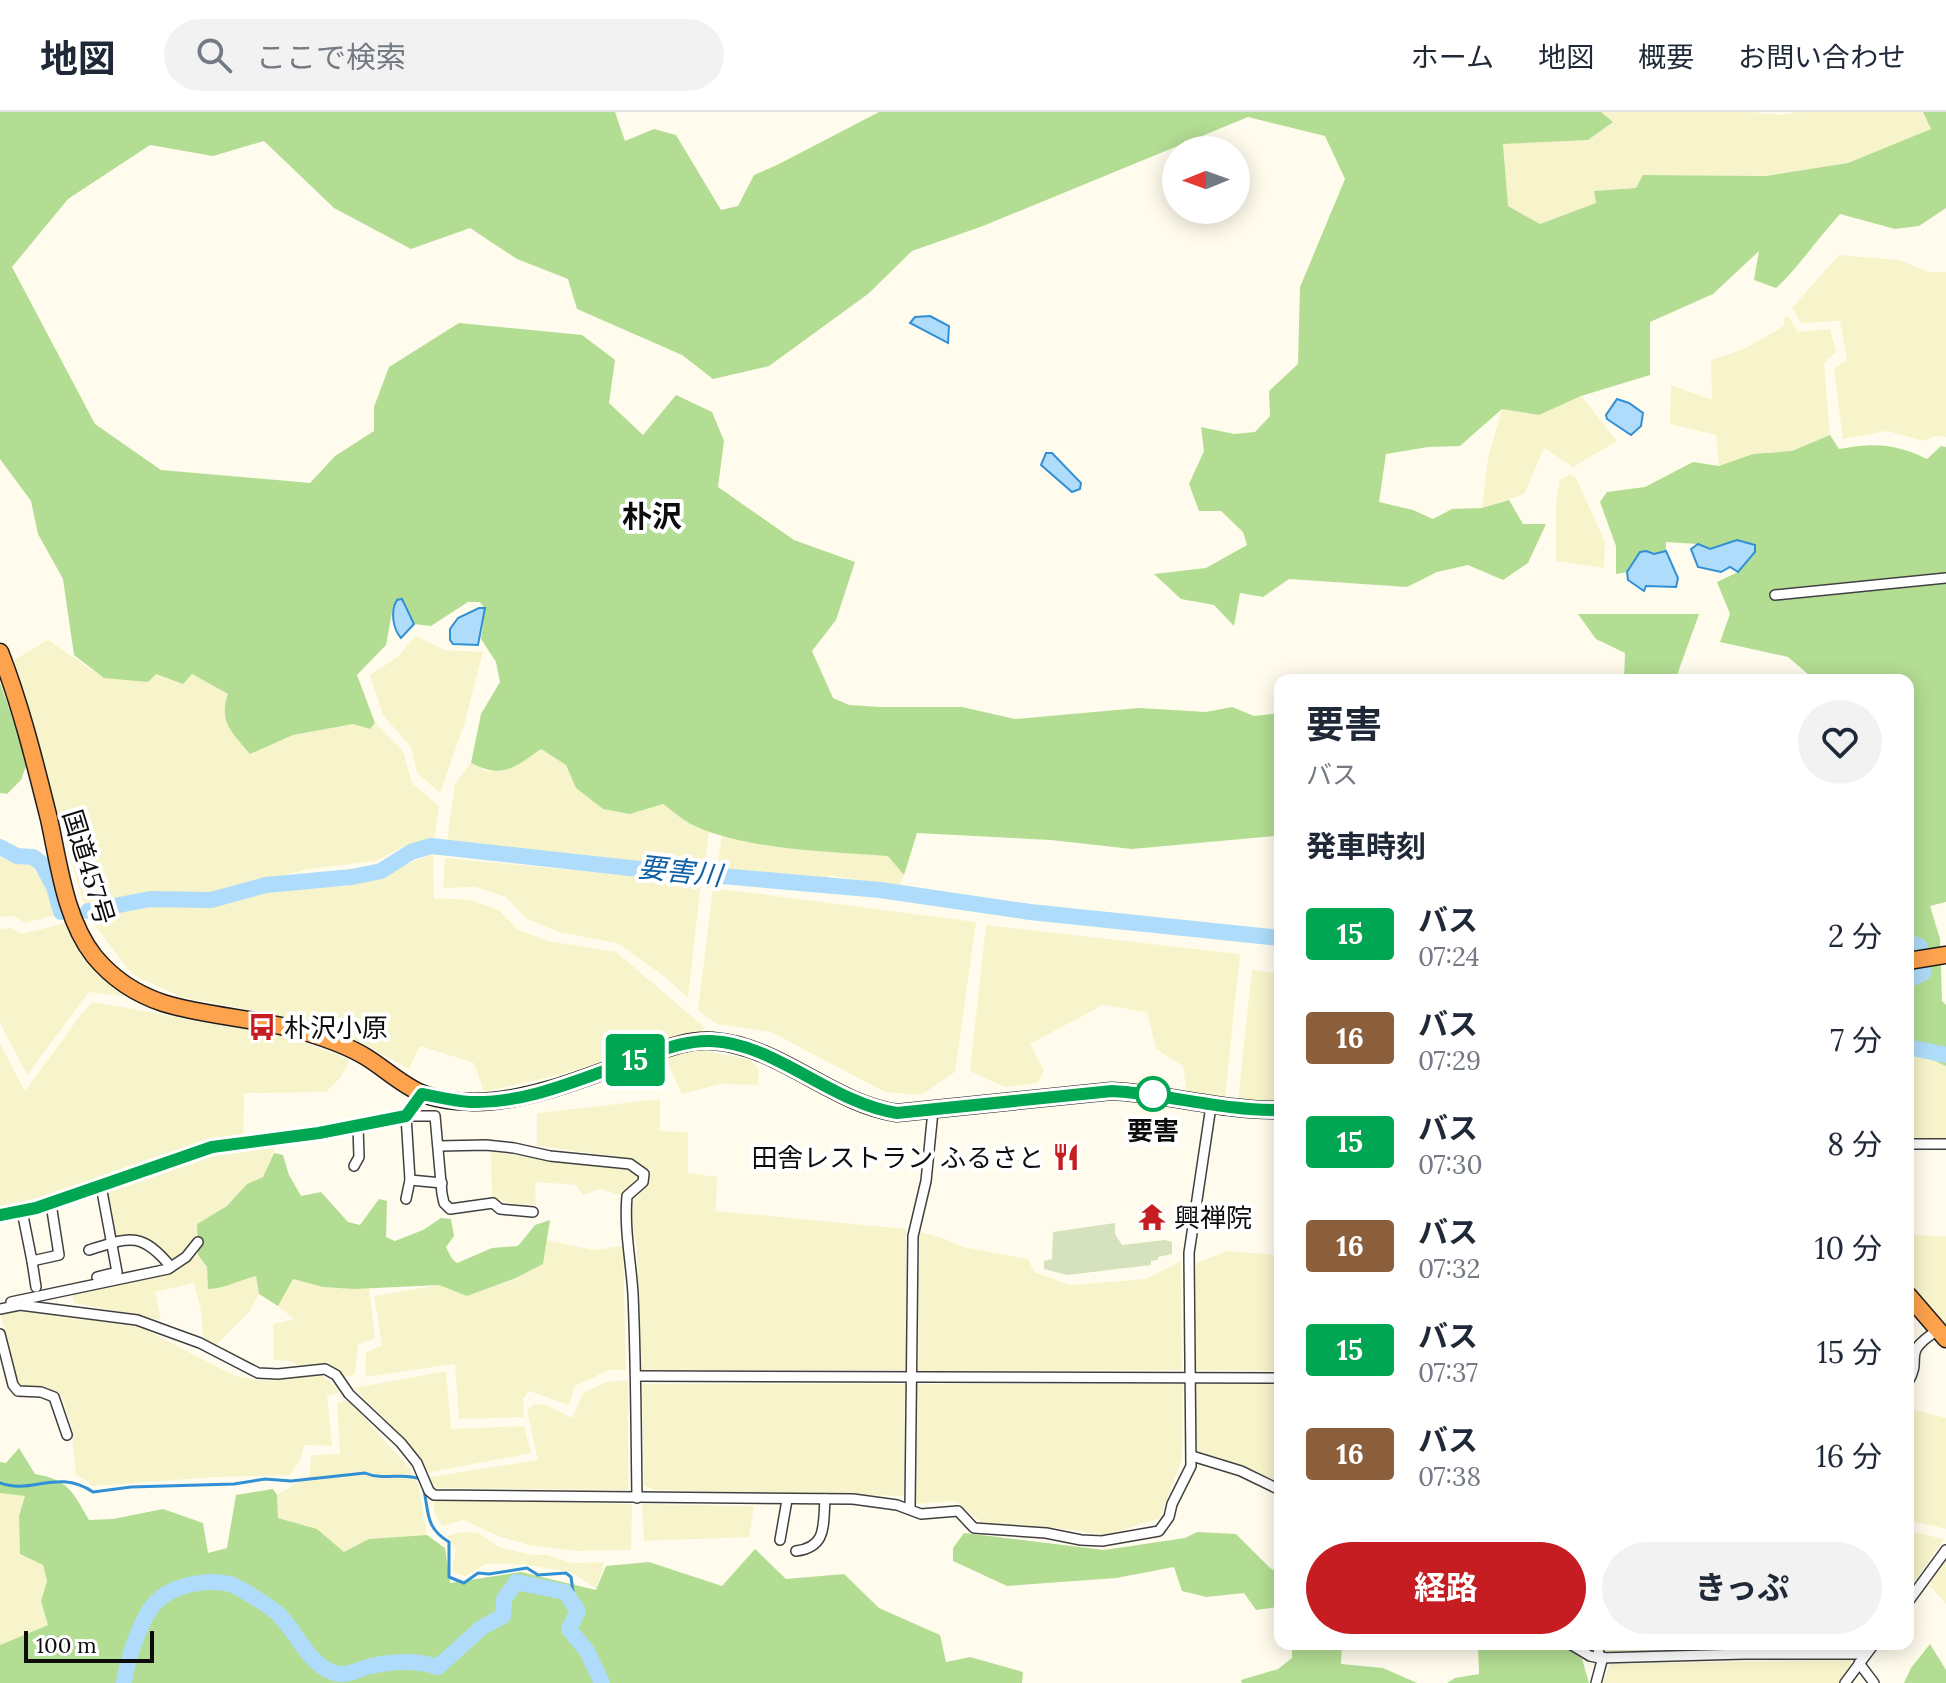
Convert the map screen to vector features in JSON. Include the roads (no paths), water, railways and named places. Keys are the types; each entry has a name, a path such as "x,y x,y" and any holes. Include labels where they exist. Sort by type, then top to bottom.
{"highway":[{"name":"国道457号","path":"0,652 30,743 74,918 93,954 114,977 163,1003 290,1029 333,1042 362,1055 422,1094 470,1102 526,1096 555,1089 683,1043 710,1041 760,1053 852,1101 897,1113 1112,1091 1147,1093 1246,1111 1274,1110"},
{"path":"1917,960 1946,955"},
{"path":"1914,1302 1942,1334"}],"street":[{"path":"1775,595 1946,578"},
{"path":"406,1199 410,1180 406,1116 422,1094"},
{"path":"0,1307 20,1305 137,1320 200,1343 258,1373 325,1369 336,1375 349,1394 401,1443 417,1463 429,1491 434,1495 861,1500 921,1514 958,1511 974,1528 1102,1541 1159,1531 1169,1517 1191,1466 1189,1253 1211,1106"},
{"path":"910,1509 913,1236 926,1181 933,1111"},
{"path":"0,1215 51,1204 212,1147 406,1116 435,1116 444,1203 450,1209 493,1203 500,1209 533,1212"},
{"path":"354,1166 359,1157 358,1126"},
{"path":"1914,1144 1946,1144"},
{"path":"439,1146 514,1148 550,1156 630,1164 641,1171 644,1179 627,1196 625,1213 625,1232 631,1249 637,1498"},
{"path":"410,1180 442,1183"},
{"path":"97,1277 117,1272 101,1186"},
{"path":"32,1261 59,1255 51,1204"},
{"path":"22,1211 36,1287"},
{"path":"89,1250 125,1239 142,1240 158,1251 171,1267"},
{"path":"0,1307 171,1267 186,1257 198,1242"},
{"path":"0,1334 13,1385 18,1391 41,1392 54,1397 67,1435"},
{"path":"1914,1350 1920,1341 1942,1334"},
{"path":"636,1376 1274,1378"},
{"path":"1192,1456 1241,1471 1274,1487"},
{"path":"796,1551 811,1549 819,1540 825,1499"},
{"path":"780,1540 787,1500"},
{"path":"1914,1594 1946,1550"},
{"path":"1580,1650 1601,1658 1866,1654"},
{"path":"1596,1683 1601,1658 1599,1650"},
{"path":"1845,1683 1869,1650"},
{"path":"1859,1663 1874,1683"}],"water":[{"path":"930,316 949,326 948,343 910,323 915,317"},
{"path":"1617,399 1643,413 1641,426 1631,435 1607,419 1606,415"},
{"path":"1046,453 1052,453 1081,483 1080,489 1072,492 1041,465"},
{"path":"1737,540 1755,545 1755,552 1738,572 1730,567 1721,572 1698,567 1691,549 1698,544 1710,549"},
{"path":"1666,551 1678,578 1676,587 1646,586 1644,591 1628,580 1627,572 1640,552 1654,554"},
{"path":"402,599 414,624 401,638 393,614 397,600"},
{"path":"485,608 478,645 453,644 450,629 458,618"}],"waterway":[{"name":"要害川","path":"88,911 150,899 211,900 266,885 352,877 381,871 411,852 431,846 630,868 880,890 1030,912 1274,937"},
{"name":"要害川","path":"0,847 17,856 33,857 41,863 54,887 61,912"},
{"name":"要害川","path":"1914,944 1920,947 1923,973 1914,977"},
{"name":"要害川","path":"1914,1048 1946,1055"},
{"path":"0,1483 23,1486 68,1482 93,1492 131,1487 234,1484 265,1479 291,1481 365,1473 420,1479"},
{"path":"424,1490 432,1526 449,1542 449,1577 464,1583 478,1573 527,1568 538,1575 566,1573 571,1577 575,1606"},
{"path":"124,1683 134,1644 151,1608 176,1589 209,1582 230,1584 277,1613 314,1660 330,1671 341,1674 397,1662 438,1667 481,1628 503,1616 504,1599 516,1582 565,1592 578,1611 569,1629 587,1651 602,1683"}],"place":[{"name":"朴沢小原","path":"262,1027"},
{"name":"要害","path":"1153,1094"},
{"name":"田舎レストラン ふるさと","path":"1066,1157"},
{"name":"興禅院","path":"1152,1217"}],"district":[{"name":"朴沢","path":"652,516"}]}
